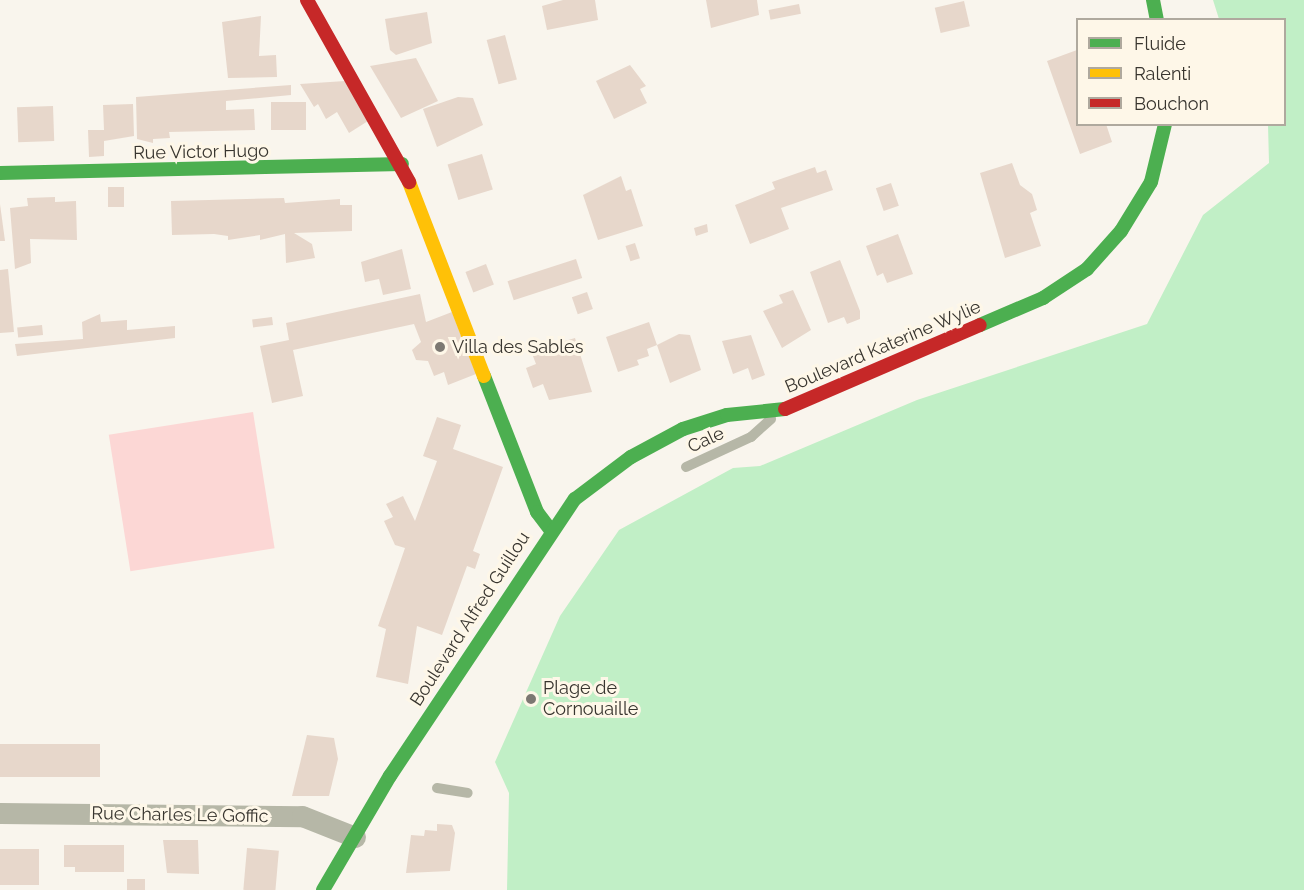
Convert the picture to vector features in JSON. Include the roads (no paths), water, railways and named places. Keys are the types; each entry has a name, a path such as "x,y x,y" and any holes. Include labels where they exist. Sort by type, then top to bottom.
{"street":[{"name":"Boulevard Alfred Guillou","path":"307,0 402,164 537,512 550,529 323,890"},
{"path":"1153,0 1157,18"},
{"name":"Boulevard Katerine Wylie","path":"550,529 594,483 654,444 727,415 780,411 1043,298 1087,269 1121,231 1151,182 1165,126"},
{"name":"Rue Victor Hugo","path":"0,173 402,164"},
{"name":"Rue Charles Le Goffic","path":"0,813 302,816 355,837"}],"lane":[{"name":"Cale","path":"686,467 740,442 780,411"},
{"path":"437,788 468,793"}],"place":[{"name":"Villa des Sables","path":"440,347"},
{"name":"Plage de Cornouaille","path":"531,699"}]}
